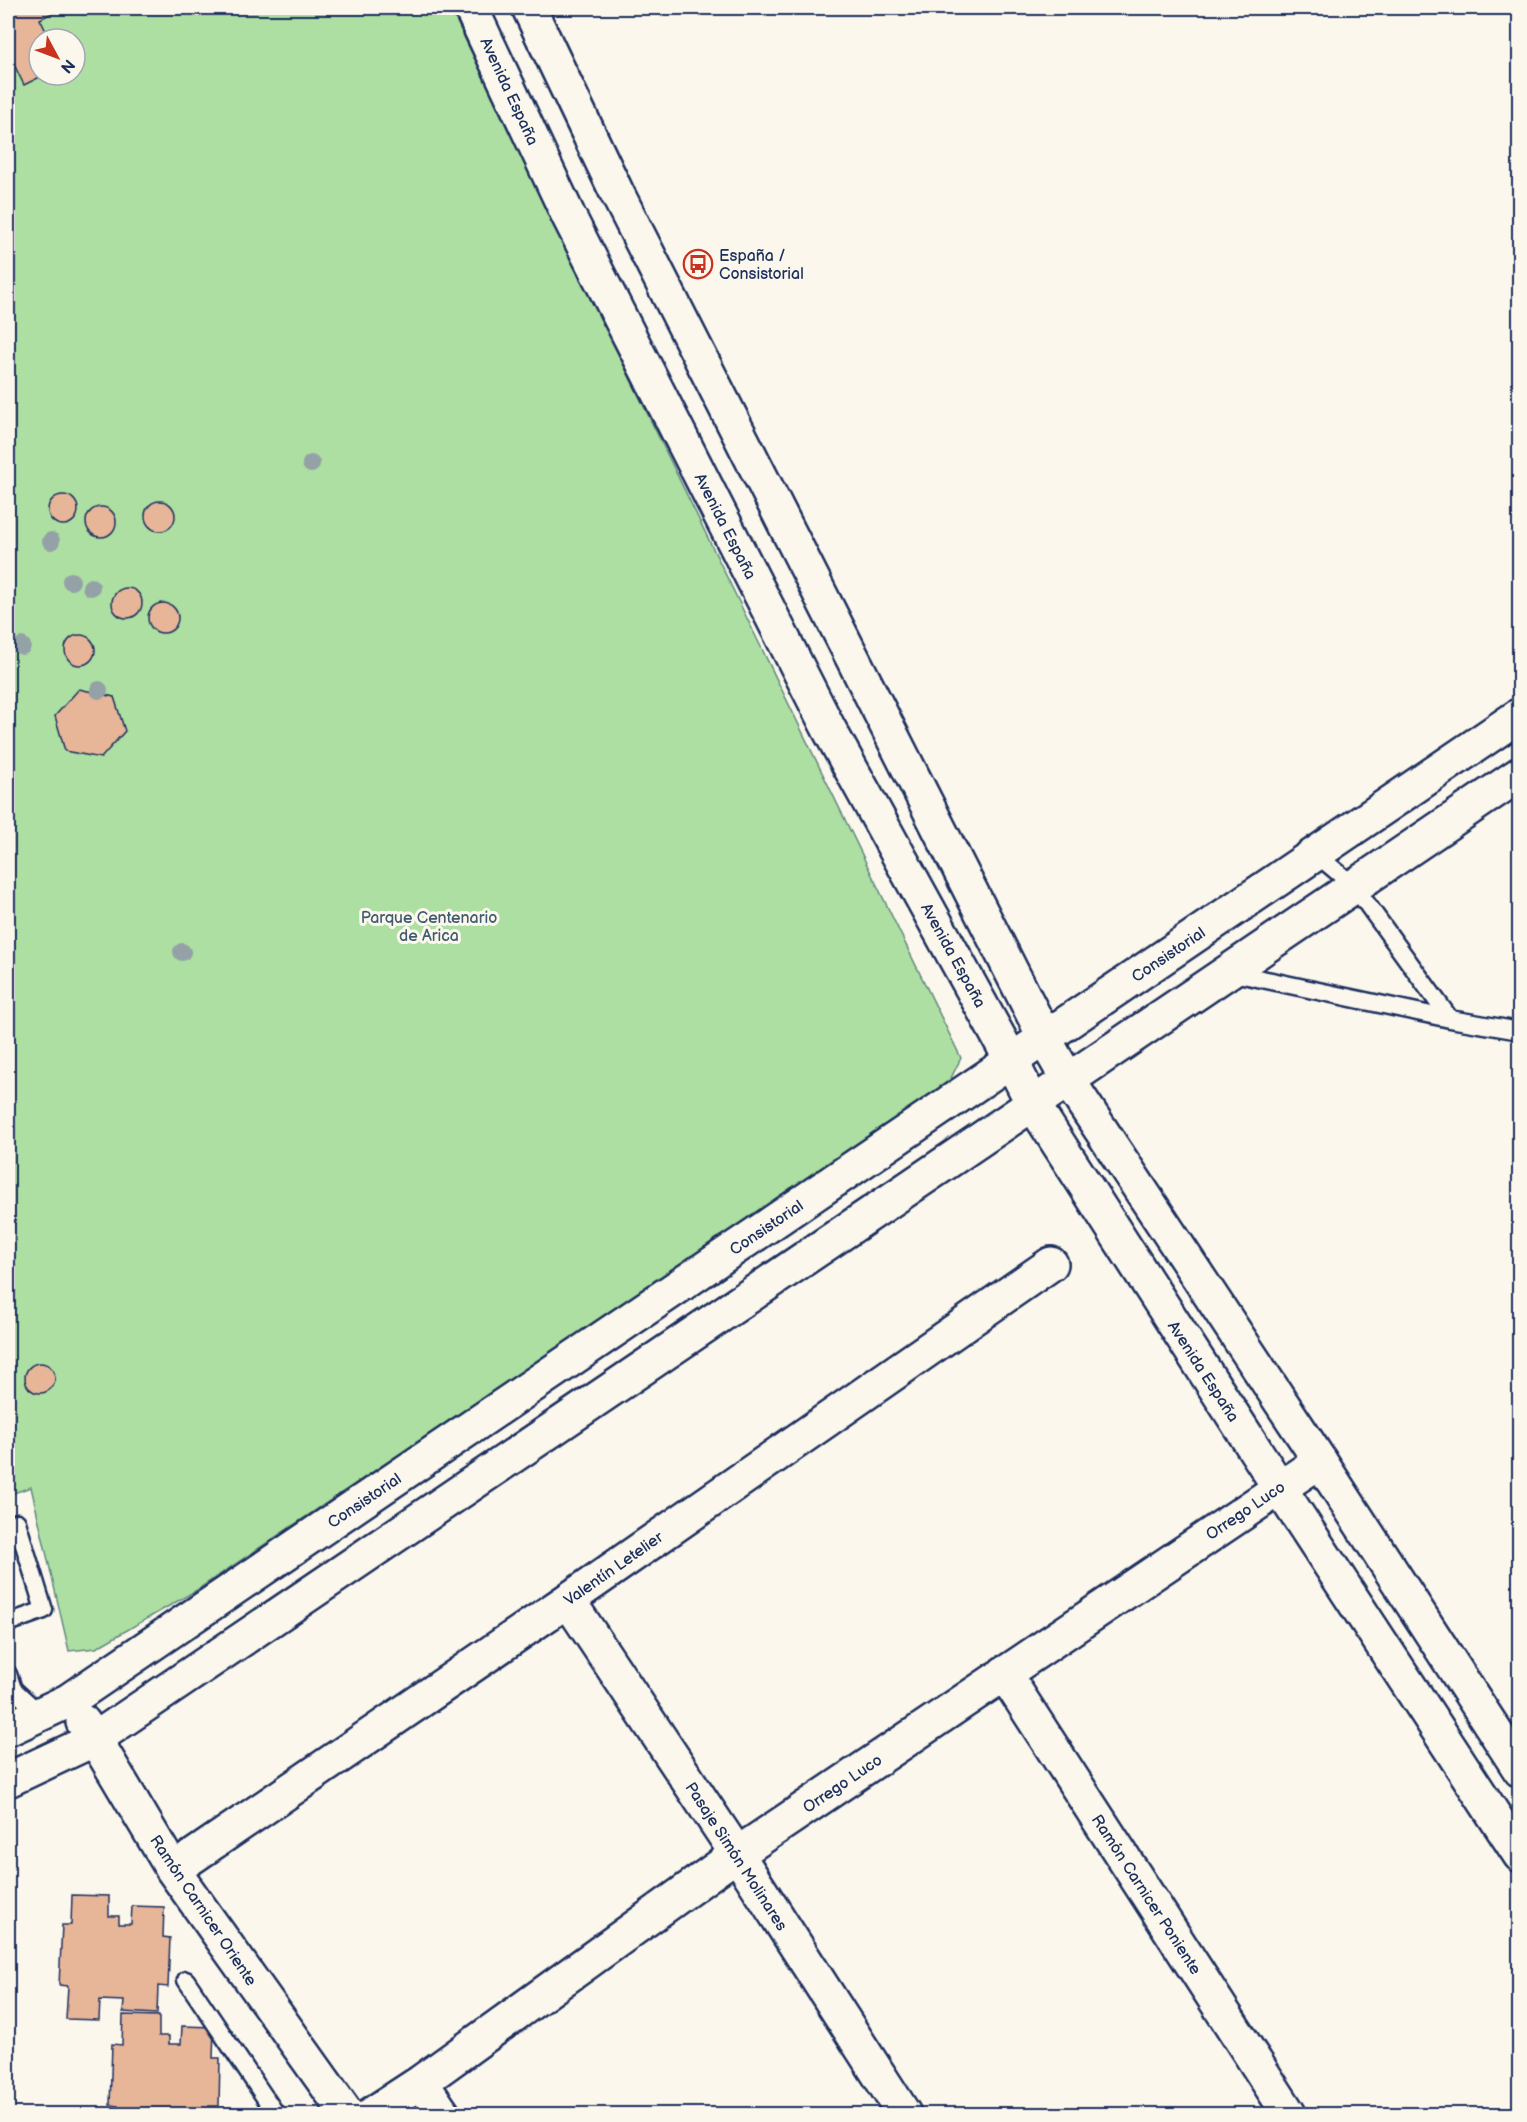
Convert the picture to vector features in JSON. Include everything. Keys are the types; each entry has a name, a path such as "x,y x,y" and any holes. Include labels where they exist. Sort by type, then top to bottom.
{"street":[{"name":"Avenida España","path":"471,8 568,215 824,718 1033,1104 1279,1487 1520,1855"},
{"path":"529,8 617,193 1044,1038 1068,1080 1320,1461 1520,1770"},
{"name":"Consistorial","path":"8,1729 54,1708 1520,716"},
{"path":"8,1780 95,1739 1520,774"},
{"name":"Valentín Letelier","path":"173,1870 568,1600 1051,1263"},
{"name":"Orrego Luco","path":"372,2115 737,1854 1320,1461"},
{"name":"Pasaje Simón Molinares","path":"568,1600 737,1854 904,2115"},
{"name":"Ramón Carnicer Poniente","path":"1004,1673 1289,2115"},
{"name":"Ramón Carnicer Oriente","path":"54,1708 95,1739 173,1870 347,2115"},
{"path":"421,2082 443,2115"}],"lane":[{"path":"1316,854 1354,886 1450,1019"},
{"path":"1228,972 1450,1019 1520,1031"},
{"path":"8,1525 17,1522 44,1610 8,1623"},
{"path":"8,1674 13,1689 54,1708"},
{"path":"186,1980 276,2115"}],"green space":[{"name":"Parque Centenario de Arica","path":"8,8 450,8 961,1058 946,1088 195,1591 96,1648 69,1651 31,1487 8,1495"}],"building":[{"path":"8,8 54,8 56,11 40,19 44,27 27,27 27,84 24,85 8,52"},
{"path":"63,495 74,499 78,510 74,521 63,525 52,521 48,510 52,499"},
{"path":"160,501 171,505 175,516 171,527 160,531 149,527 145,516 149,505"},
{"path":"101,507 112,511 116,522 112,533 101,537 90,533 86,522 90,511"},
{"path":"127,588 138,592 142,603 138,614 127,618 116,614 112,603 116,592"},
{"path":"163,603 174,607 178,618 174,629 163,633 152,629 148,618 152,607"},
{"path":"80,635 91,639 95,650 91,661 80,665 69,661 65,650 69,639"},
{"path":"79,689 114,697 125,731 101,758 65,751 55,716"},
{"path":"40,1363 51,1367 55,1378 51,1389 40,1393 29,1389 25,1378 29,1367"},
{"path":"8,1387 13,1397 8,1410"},
{"path":"72,1895 109,1896 109,1916 119,1916 119,1924 131,1924 132,1906 164,1907 163,1937 170,1938 168,1987 158,1986 157,2014 123,2012 124,2001 100,2000 99,2020 66,2019 68,1986 59,1985 62,1925 71,1925"},
{"path":"123,2015 159,2016 159,2036 169,2036 169,2044 181,2044 182,2026 214,2027 213,2058 220,2058 219,2106 209,2106 208,2114 118,2114 118,2106 110,2105 112,2044 122,2045"}],"place":[{"name":"España / Consistorial","path":"698,264"}]}
